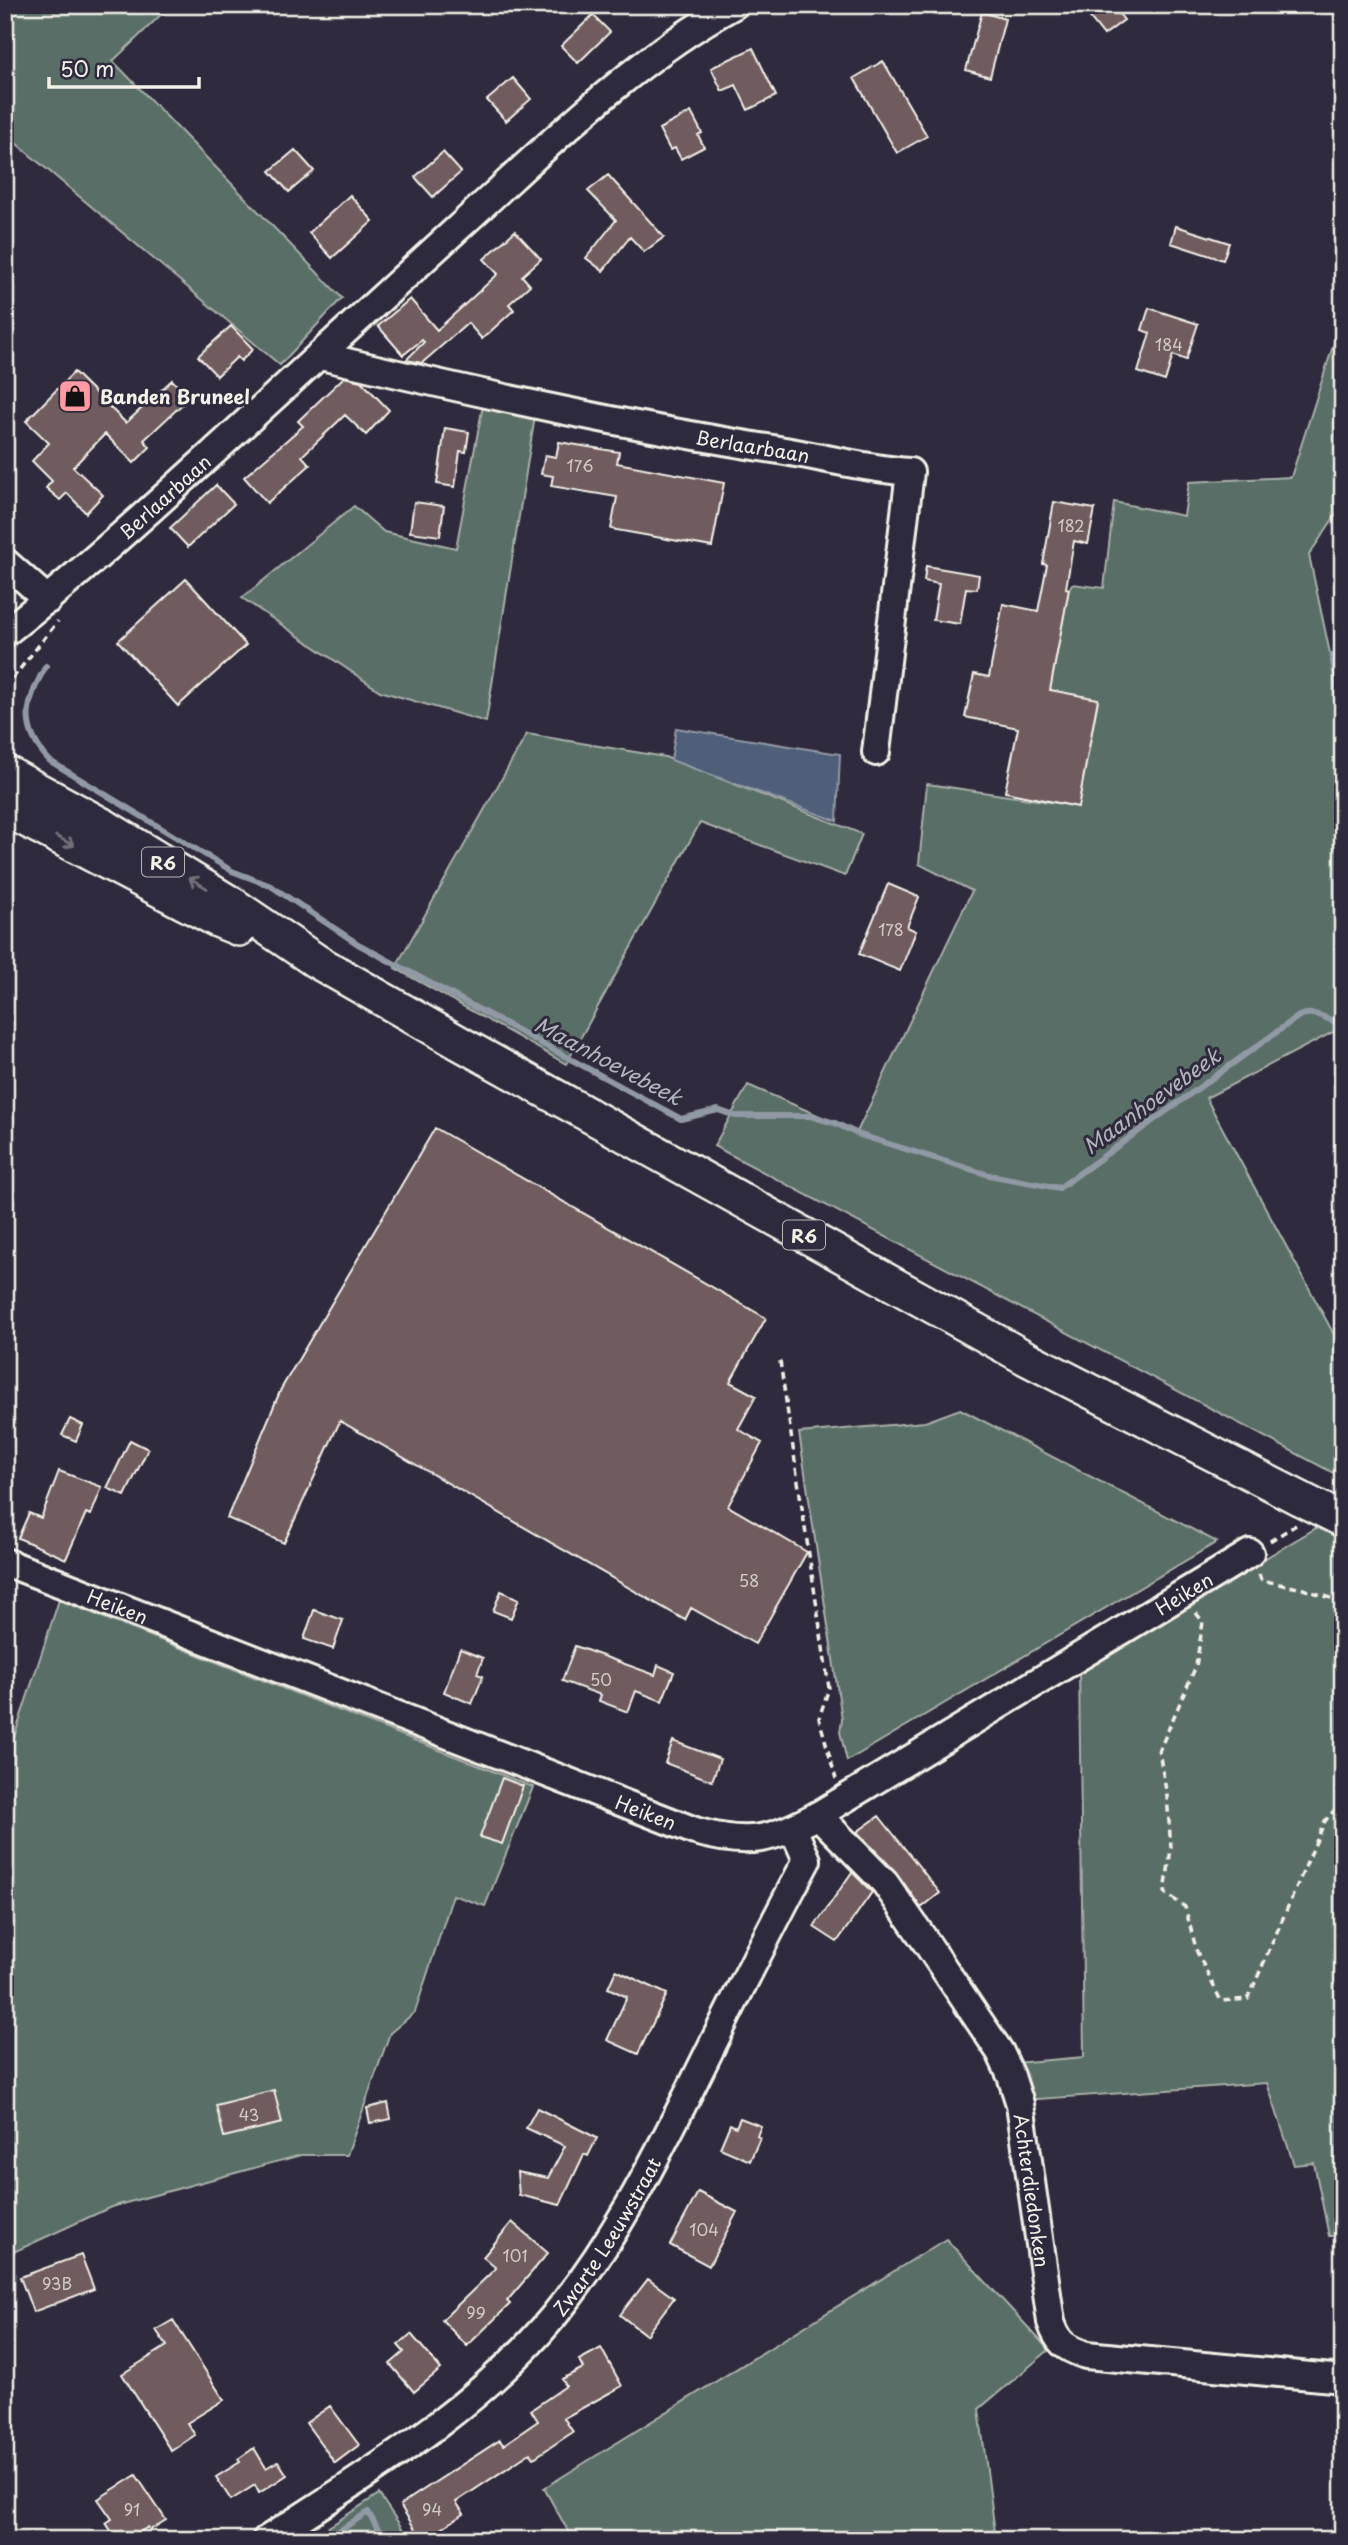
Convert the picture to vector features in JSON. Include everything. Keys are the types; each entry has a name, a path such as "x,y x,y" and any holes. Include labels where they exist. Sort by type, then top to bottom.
{"main road":[{"name":"R6","path":"5,772 106,827 198,883 316,961 1026,1358 1343,1520"},
{"name":"R6","path":"5,809 218,920 316,961"}],"street":[{"name":"Berlaarbaan","path":"5,633 48,600 321,356 611,88 708,20 734,5"},
{"name":"Berlaarbaan","path":"321,356 690,436 911,472 876,752"},
{"path":"5,562 48,600"},
{"name":"Heiken","path":"5,1562 695,1831 722,1839 753,1840 793,1829 818,1815 1250,1553"},
{"name":"Achterdiedonken","path":"818,1815 885,1883 1000,2052 1020,2104 1051,2322 1056,2336 1068,2349 1086,2355 1343,2379"},
{"name":"Zwarte Leeuwstraat","path":"266,2540 425,2435 471,2398 552,2318 584,2276 609,2241 643,2183 807,1860 793,1829"}],"path":[{"path":"5,688 58,621 48,600"},
{"path":"5,720 5,741"},
{"path":"780,1361 829,1688 820,1718 842,1801"},
{"path":"1250,1553 1261,1580 1303,1589 1343,1602"},
{"path":"1183,1594 1203,1622 1196,1666 1159,1751 1167,1796 1171,1848 1165,1893 1185,1907 1197,1952 1221,2001 1248,1999 1325,1821 1343,1800"}],"green space":[{"path":"5,5 171,5 113,61 342,298 280,365 5,134"},
{"path":"1343,315 1343,504 1309,555 1343,714 1343,1027 1206,1098 1343,1351 1343,1472 1337,1475 714,1146 748,1085 857,1132 972,891 919,864 927,784 1078,806 1098,700 1050,690 1069,589 1072,584 1104,588 1114,502 1184,516 1189,482 1291,477"},
{"path":"483,405 535,416 486,722 380,691 242,598 354,506 384,532 456,548"},
{"path":"527,734 665,757 862,834 845,876 700,823 566,1064 395,968"},
{"path":"960,1409 1217,1542 847,1761 840,1732 842,1719 799,1433 925,1422"},
{"path":"1343,1512 1343,2273 1338,2236 1329,2236 1314,2163 1294,2165 1267,2083 1024,2100 1015,2063 1084,2057 1079,1669"},
{"path":"59,1600 533,1787 485,1906 453,1895 415,2012 390,2033 347,2155 301,2155 111,2207 5,2256 5,1765"},
{"path":"946,2239 1049,2350 979,2409 996,2540 573,2540 544,2488"},
{"path":"379,2494 410,2540 309,2540"}],"water":[{"path":"676,728 840,754 837,821 671,760"}],"building":[{"path":"1080,5 1112,5 1124,20 1104,35"},
{"path":"982,12 1005,19 990,77 966,70"},
{"path":"593,15 610,32 578,63 561,46"},
{"path":"753,48 776,96 748,110 736,85 722,91 711,68"},
{"path":"883,61 927,136 897,153 854,78"},
{"path":"513,78 531,99 506,121 487,100"},
{"path":"691,112 702,133 698,135 704,147 681,159 675,148 670,150 659,129"},
{"path":"295,150 314,171 289,192 270,171"},
{"path":"443,152 461,172 433,197 415,177"},
{"path":"608,175 664,237 644,252 630,237 603,271 586,258 616,220 588,191"},
{"path":"350,195 373,221 332,258 309,233"},
{"path":"1176,226 1229,243 1223,260 1171,243"},
{"path":"515,231 541,259 522,276 530,285 509,304 514,310 482,339 468,323 422,363 406,360 424,342 422,340 403,355 378,326 410,299 437,330 498,274 484,259"},
{"path":"1149,308 1198,324 1186,360 1173,355 1165,381 1138,372 1150,333 1142,330"},
{"path":"231,326 253,349 241,361 237,357 217,376 198,356"},
{"name":"Banden Bruneel","path":"74,372 126,423 172,380 189,398 144,440 150,447 134,463 105,434 73,467 103,495 86,513 67,493 60,500 46,488 52,481 32,461 49,443 26,421"},
{"path":"344,377 361,381 389,410 366,435 345,415 302,456 310,465 267,503 244,477 303,426 298,421"},
{"path":"445,428 469,432 466,452 460,451 455,487 437,484"},
{"path":"559,442 619,452 617,463 724,483 712,547 611,529 617,497 551,486 553,476 541,474 545,455 556,457"},
{"path":"216,485 234,504 188,547 170,528"},
{"path":"414,502 444,506 440,536 410,532"},
{"path":"1054,502 1095,509 1088,544 1074,541 1066,588 1069,589 1050,690 1098,699 1078,807 1005,792 1018,728 965,717 974,674 989,677 1003,604 1038,611 1047,565 1043,564"},
{"path":"926,566 979,575 977,589 966,588 960,624 933,620 939,584 924,581"},
{"path":"186,579 246,645 178,706 118,641"},
{"path":"888,884 919,897 907,927 916,931 900,971 859,954"},
{"path":"435,1128 766,1318 730,1382 756,1396 738,1429 762,1443 728,1506 807,1552 755,1644 691,1608 685,1620 340,1421 284,1543 227,1518 281,1389"},
{"path":"70,1419 83,1425 76,1441 62,1435"},
{"path":"130,1440 148,1449 125,1496 107,1488"},
{"path":"59,1471 102,1487 91,1515 86,1513 66,1559 18,1538 29,1513 41,1518"},
{"path":"501,1591 519,1599 511,1618 493,1611"},
{"path":"314,1610 343,1620 333,1649 304,1639"},
{"path":"575,1646 655,1675 658,1665 674,1672 662,1701 636,1691 628,1712 599,1701 601,1695 562,1681"},
{"path":"460,1649 483,1658 477,1674 483,1676 472,1704 444,1692"},
{"path":"673,1741 720,1759 712,1781 665,1763"},
{"path":"502,1778 523,1786 502,1844 480,1837"},
{"path":"879,1816 940,1893 921,1908 896,1872 857,1832"},
{"path":"852,1872 872,1892 837,1942 814,1927"},
{"path":"616,1970 667,1994 638,2054 607,2040 627,1997 608,1988"},
{"path":"274,2090 282,2123 224,2137 216,2105"},
{"path":"388,2103 391,2119 370,2123 367,2108"},
{"path":"537,2108 597,2138 588,2156 584,2154 560,2205 519,2195 517,2172 548,2178 565,2146 526,2128"},
{"path":"740,2118 761,2126 757,2136 760,2138 750,2161 720,2148 730,2124 736,2127"},
{"path":"698,2192 737,2212 709,2266 670,2245"},
{"path":"512,2222 548,2253 507,2301 510,2304 467,2346 442,2320 496,2268 483,2257"},
{"path":"81,2255 94,2289 33,2312 20,2277"},
{"path":"648,2279 674,2298 646,2335 620,2315"},
{"path":"173,2320 224,2400 187,2423 195,2435 171,2451 122,2374 167,2346 156,2330"},
{"path":"411,2334 441,2369 414,2392 390,2364 404,2352 398,2345"},
{"path":"601,2348 622,2386 564,2418 573,2432 534,2458 530,2453 456,2502 464,2514 422,2540 400,2505 500,2440 503,2445 538,2421 531,2410 566,2386 562,2379 583,2368 579,2360"},
{"path":"330,2406 359,2445 335,2463 306,2423"},
{"path":"254,2448 266,2468 278,2461 287,2475 259,2493 255,2485 231,2500 216,2477 240,2462 238,2459"},
{"path":"136,2475 166,2520 127,2540 117,2540 106,2523 112,2519 98,2499"}],"waterway":[{"name":"Maanhoevebeek","path":"1343,657 1332,656 1343,717"},
{"name":"Maanhoevebeek","path":"46,666 33,692 28,715 33,738 50,761 232,871 271,886 358,944 681,1119 718,1110 735,1116 810,1116 835,1123 860,1135 989,1175 1059,1188 1299,1016 1315,1014 1343,1025"},
{"path":"325,2540 368,2512 384,2540"}],"place":[{"name":"Banden Bruneel","path":"75,396"}]}
